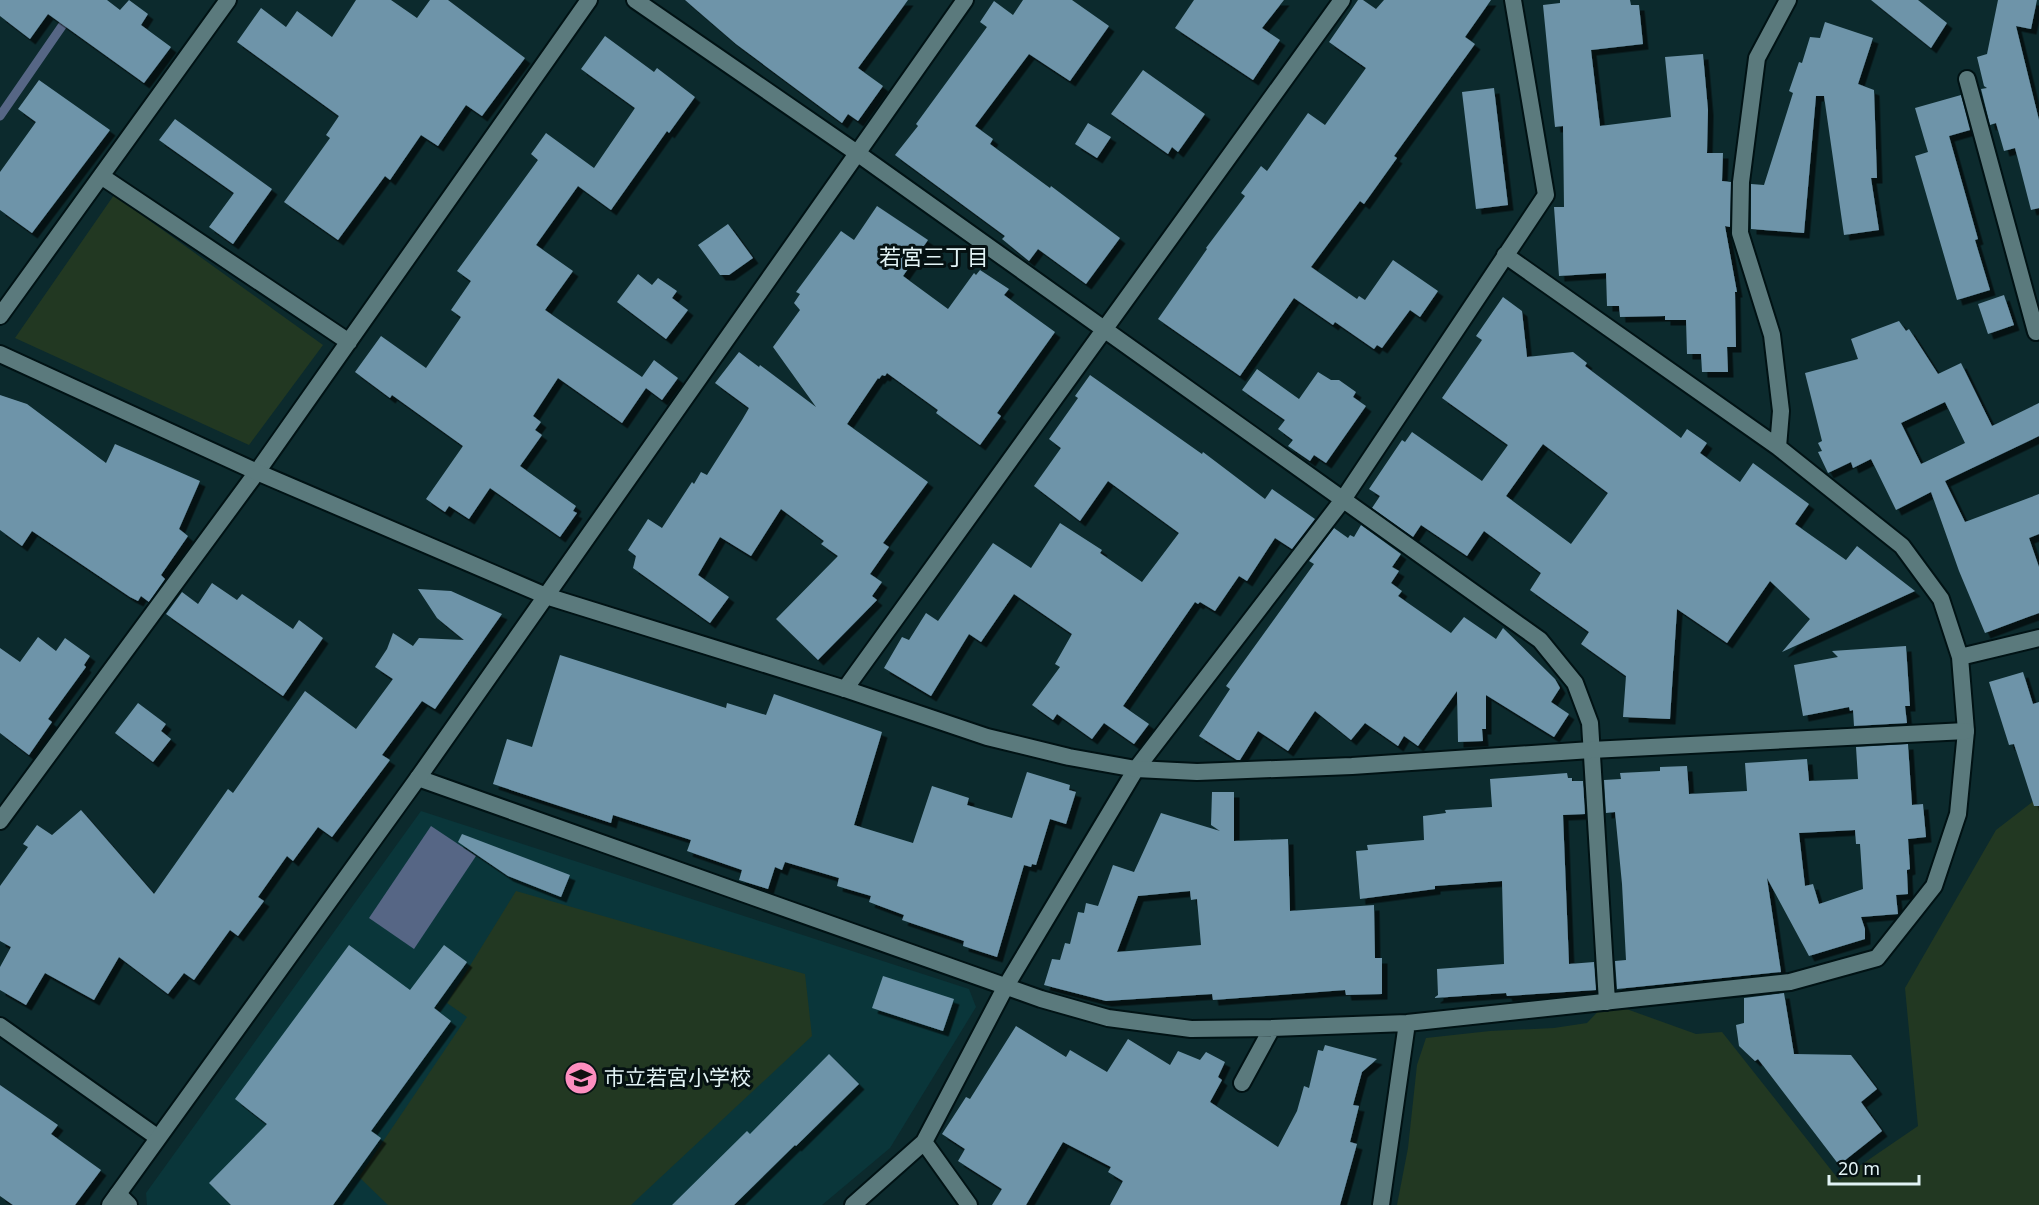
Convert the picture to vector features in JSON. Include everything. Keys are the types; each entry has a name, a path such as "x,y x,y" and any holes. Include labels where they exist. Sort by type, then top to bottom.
{"street":[{"path":"0,316 228,0"},
{"path":"0,822 257,472 589,0"},
{"path":"635,0 856,153 1540,640 1575,683 1590,723 1607,1002"},
{"path":"119,1201 157,1137 418,778 965,0"},
{"path":"845,689 1342,0"},
{"path":"852,1205 924,1142 1006,986 1136,769 1342,501 1546,195 1513,0"},
{"path":"1778,447 1781,411 1772,335 1740,233 1741,182 1757,58 1788,0"},
{"path":"1967,79 2036,332 2039,331"},
{"path":"101,176 349,342"},
{"path":"418,778 1041,999 1108,1018 1191,1029 1407,1023 1790,982 1877,958 1934,886 1958,814 1966,731 1960,657 1941,598 1902,546 1778,447 1505,255"},
{"path":"0,354 257,472 546,596 845,689 987,736 1069,757 1136,769 1197,772 1352,766 1592,750 1966,731"},
{"path":"1960,657 2039,638"},
{"path":"1381,1205 1407,1023"},
{"path":"0,1026 157,1137"},
{"path":"1242,1083 1272,1028"},
{"path":"924,1142 969,1205"}],"shaded area":[{"name":"市立若宮小学校","path":"421,811 969,989 976,1007 890,1148 822,1205 147,1205 146,1193"},
{"path":"431,826 476,856 414,949 369,918"}],"green space":[{"path":"114,195 323,345 249,445 15,338"},
{"path":"2039,797 2039,1205 1397,1205 1408,1148 1417,1065 1426,1038 1490,1031 1554,1028 1587,1023 1607,1002 1696,1034 1722,1032 1839,1180 1918,1126 1905,988 1996,830"},
{"path":"516,891 805,974 812,1036 631,1205 388,1205 359,1177 467,1017 447,1003"}],"building":[{"path":"0,0 107,0 120,10 129,0 148,14 141,25 171,47 144,83 48,14 30,39 0,16"},
{"path":"356,0 391,0 417,18 430,0 448,0 525,58 482,116 466,105 438,146 421,135 390,180 385,176 338,240 284,202 330,138 326,135 339,116 237,42 261,8 286,27 297,11 332,37"},
{"path":"685,0 908,0 858,68 883,86 858,121 848,114 842,123 736,44"},
{"path":"1023,0 1072,0 1109,26 1070,81 1029,54 975,126 993,139 990,144 1120,238 1086,284 1038,249 1029,261 1002,239 1005,236 895,155 987,27 980,22 994,1 1013,15"},
{"path":"1194,0 1284,0 1262,28 1280,40 1253,80 1175,28"},
{"path":"1358,0 1363,0 1376,9 1384,0 1491,0 1465,37 1475,44 1394,156 1397,158 1364,204 1360,201 1311,267 1357,299 1359,296 1365,300 1393,260 1438,291 1420,317 1410,310 1382,348 1377,345 1374,349 1335,322 1333,325 1294,298 1240,376 1158,319 1206,248 1245,196 1241,193 1261,166 1267,171 1308,113 1325,125 1366,68 1329,42"},
{"path":"1560,0 1630,0 1631,5 1639,5 1643,44 1591,50 1600,126 1671,117 1665,57 1703,54 1708,110 1707,153 1723,153 1722,181 1731,182 1730,227 1725,226 1737,292 1735,292 1736,347 1727,347 1728,372 1702,372 1701,354 1687,354 1686,320 1665,320 1665,316 1620,317 1619,306 1607,306 1606,273 1559,276 1554,207 1564,207 1563,126 1555,127 1543,5 1560,3"},
{"path":"1871,0 1918,0 1947,23 1931,48"},
{"path":"1998,0 2037,0 2031,29 2016,26 2039,120 2039,208 2031,210 2015,148 2004,151 1996,123 1990,125 1981,89 1987,88 1984,86 1977,57 1987,54"},
{"path":"1825,22 1873,38 1858,84 1874,90 1877,178 1871,178 1879,230 1844,235 1824,96 1816,96 1804,233 1751,229 1751,184 1764,185 1793,93 1789,91 1799,62 1802,63 1810,37 1820,38"},
{"path":"605,36 654,72 657,68 695,97 669,133 667,131 611,210 578,186 536,245 573,271 545,310 642,377 654,360 678,378 662,400 646,388 622,423 558,378 533,416 541,422 535,430 542,435 520,466 576,506 573,511 577,513 560,537 490,488 469,519 449,506 445,512 426,499 463,446 392,395 390,398 355,372 381,336 426,368 461,317 451,310 471,281 457,271 538,160 531,154 546,133 594,168 635,108 581,69"},
{"path":"1143,70 1205,114 1178,152 1172,147 1168,154 1111,114"},
{"path":"39,80 110,130 32,233 0,210 0,172 36,122 18,109"},
{"path":"1494,88 1508,205 1476,209 1462,92"},
{"path":"1961,95 1970,130 1949,136 1990,290 1957,300 1915,156 1928,152 1915,108"},
{"path":"175,119 272,189 233,244 209,227 234,193 159,140"},
{"path":"1088,123 1111,137 1097,158 1075,144"},
{"path":"877,206 928,240 903,276 948,309 974,273 976,275 980,270 1009,289 1004,295 1055,332 997,413 1001,416 980,445 936,413 938,410 887,373 878,378 847,424 928,482 883,543 889,547 870,574 882,582 872,596 877,600 818,660 776,619 838,556 821,544 824,541 781,509 751,556 720,537 698,575 729,597 710,623 633,568 636,556 628,550 648,519 662,528 692,482 694,484 701,472 707,475 749,408 715,383 739,352 816,407 773,347 800,310 794,303 800,294 796,292 841,231 854,240"},
{"path":"728,224 753,258 729,275 720,275 698,245"},
{"path":"638,274 652,285 658,278 677,291 672,298 688,310 666,339 617,302"},
{"path":"2004,295 2014,325 1988,334 1978,304"},
{"path":"1503,297 1522,311 1527,357 1573,352 1587,363 1585,366 1681,438 1687,429 1707,443 1700,453 1740,482 1753,463 1809,504 1795,524 1846,560 1857,546 1915,591 1782,652 1810,619 1770,581 1727,643 1677,609 1670,719 1623,717 1626,676 1581,644 1589,632 1530,590 1541,573 1484,531 1467,556 1421,525 1413,537 1372,508 1380,496 1369,489 1402,440 1405,442 1412,432 1482,481 1508,445 1442,398 1482,340 1476,336","holes":["1543,444 1608,493 1571,544 1506,496"]},
{"path":"1899,321 1906,331 1909,329 1938,374 1961,363 1992,426 2039,403 2039,436 1945,481 1965,522 2039,494 2039,534 2029,538 2039,567 2039,613 1985,633 1959,571 1931,492 1896,510 1871,459 1853,468 1851,462 1828,473 1818,452 1822,451 1818,443 1822,441 1805,373 1858,359 1851,339","holes":["1945,402 1965,443 1921,464 1901,423"]},
{"path":"1257,369 1299,399 1318,372 1331,380 1339,380 1356,392 1353,397 1366,406 1326,463 1314,455 1310,461 1288,446 1293,440 1278,429 1285,420 1242,390"},
{"path":"1090,375 1202,454 1203,452 1265,499 1272,489 1315,519 1292,549 1275,538 1247,581 1239,576 1215,611 1200,602 1198,604 1195,602 1123,706 1149,724 1134,744 1104,723 1092,739 1057,714 1053,720 1032,705 1060,667 1055,664 1072,634 1014,594 981,642 969,634 931,696 884,668 902,637 909,640 926,613 938,621 993,543 1031,568 1060,523 1102,550 1100,553 1142,582 1179,533 1108,481 1080,521 1034,486 1061,448 1049,439 1078,398 1075,396"},
{"path":"0,395 27,404 106,463 115,444 200,481 179,529 188,536 161,575 165,579 149,602 141,596 138,601 130,597 32,531 22,546 0,530"},
{"path":"1361,525 1401,554 1392,567 1399,571 1391,583 1402,591 1398,596 1451,633 1464,617 1496,639 1503,628 1555,679 1560,688 1551,702 1569,714 1554,737 1486,695 1486,729 1482,729 1483,741 1458,742 1457,691 1418,746 1404,736 1398,746 1365,723 1351,740 1315,711 1288,751 1258,731 1240,760 1237,760 1199,736 1230,689 1226,686 1314,564 1309,561 1334,528 1348,538 1350,535 1354,537"},
{"path":"212,583 237,600 242,594 293,629 299,620 323,638 283,696 166,614 182,592 198,604"},
{"path":"418,589 451,591 502,614 435,709 422,701 382,755 390,760 332,837 318,827 293,861 287,856 258,897 264,901 238,936 230,930 194,980 184,973 168,994 119,957 94,1000 45,973 26,1005 0,990 0,967 11,947 0,941 0,886 28,847 23,844 37,825 52,835 81,810 154,894 228,789 233,793 305,691 356,729 393,679 375,667 387,649 393,633 413,646 419,638 464,640 437,618"},
{"path":"38,637 56,651 65,638 90,656 84,665 86,667 48,719 52,722 29,755 0,733 0,648 20,662"},
{"path":"1906,646 1910,706 1905,706 1907,723 1854,726 1853,710 1850,711 1849,707 1803,716 1794,665 1838,657 1832,651"},
{"path":"560,655 726,708 727,703 766,715 774,694 882,732 854,825 913,843 932,786 969,798 967,805 1012,818 1027,772 1070,785 1069,790 1076,792 1066,824 1050,819 1036,865 1032,864 1031,867 1024,865 997,957 963,946 964,941 902,920 904,915 869,902 871,896 837,886 839,878 785,862 782,870 775,867 768,889 739,880 742,870 687,851 691,840 613,815 611,823 493,784 507,739 532,747"},
{"path":"2023,672 2033,704 2039,702 2039,806 2034,806 2014,744 2009,745 1989,682"},
{"path":"138,703 166,724 161,731 171,739 153,762 115,733"},
{"path":"1908,744 1912,805 1923,804 1926,837 1908,839 1910,869 1907,870 1908,894 1896,895 1898,914 1861,917 1865,939 1809,956 1767,878 1781,972 1617,989 1615,961 1626,960 1622,884 1615,812 1606,813 1604,780 1621,779 1620,773 1660,771 1660,767 1687,766 1689,794 1747,791 1745,763 1807,759 1809,781 1858,779 1856,747","holes":["1855,830 1856,844 1860,844 1863,889 1819,904 1813,884 1805,886 1799,833"]},
{"path":"1567,773 1568,778 1572,778 1572,781 1583,781 1585,814 1563,815 1569,964 1594,962 1596,990 1434,998 1438,995 1437,969 1504,964 1502,881 1435,886 1435,889 1360,899 1356,851 1368,850 1367,845 1424,840 1423,816 1446,813 1445,810 1492,807 1490,779"},
{"path":"1212,792 1234,792 1234,841 1288,839 1290,911 1374,905 1375,958 1382,958 1382,994 1346,995 1345,990 1213,1000 1212,994 1106,1001 1044,985 1052,959 1060,960 1065,943 1070,944 1078,912 1084,913 1086,903 1098,906 1113,865 1134,872 1161,813 1220,831 1211,825","holes":["1190,891 1191,900 1197,899 1201,945 1117,952 1138,896"]},
{"path":"462,834 570,875 561,897 508,876 458,842"},
{"path":"349,945 410,990 444,945 467,962 434,1008 451,1021 371,1131 381,1138 333,1205 231,1205 209,1183 267,1124 235,1099"},
{"path":"883,976 954,999 943,1031 872,1008"},
{"path":"1784,993 1794,1054 1851,1055 1877,1089 1861,1102 1882,1131 1839,1165 1758,1059 1755,1061 1739,1046 1736,1025 1744,1023 1744,998"},
{"path":"1016,1026 1066,1057 1070,1050 1107,1072 1128,1039 1170,1065 1178,1051 1200,1060 1206,1052 1225,1062 1218,1077 1222,1080 1210,1102 1278,1147 1297,1111 1304,1086 1309,1088 1318,1050 1323,1051 1325,1045 1377,1059 1362,1072 1353,1105 1359,1106 1350,1142 1357,1144 1340,1205 1110,1205 1123,1181 1108,1172 1111,1167 1063,1142 1026,1205 992,1205 1002,1189 958,1161 965,1149 942,1134 966,1097 970,1099"},
{"path":"829,1054 859,1084 796,1146 734,1205 672,1205 747,1131 750,1134"},
{"path":"0,1085 58,1125 51,1134 101,1170 75,1205 13,1205 0,1196"}],"waterway":[{"path":"0,116 80,0"}],"place":[{"name":"市立若宮小学校","path":"581,1078"}],"district":[{"name":"若宮三丁目","path":"934,257"}]}
